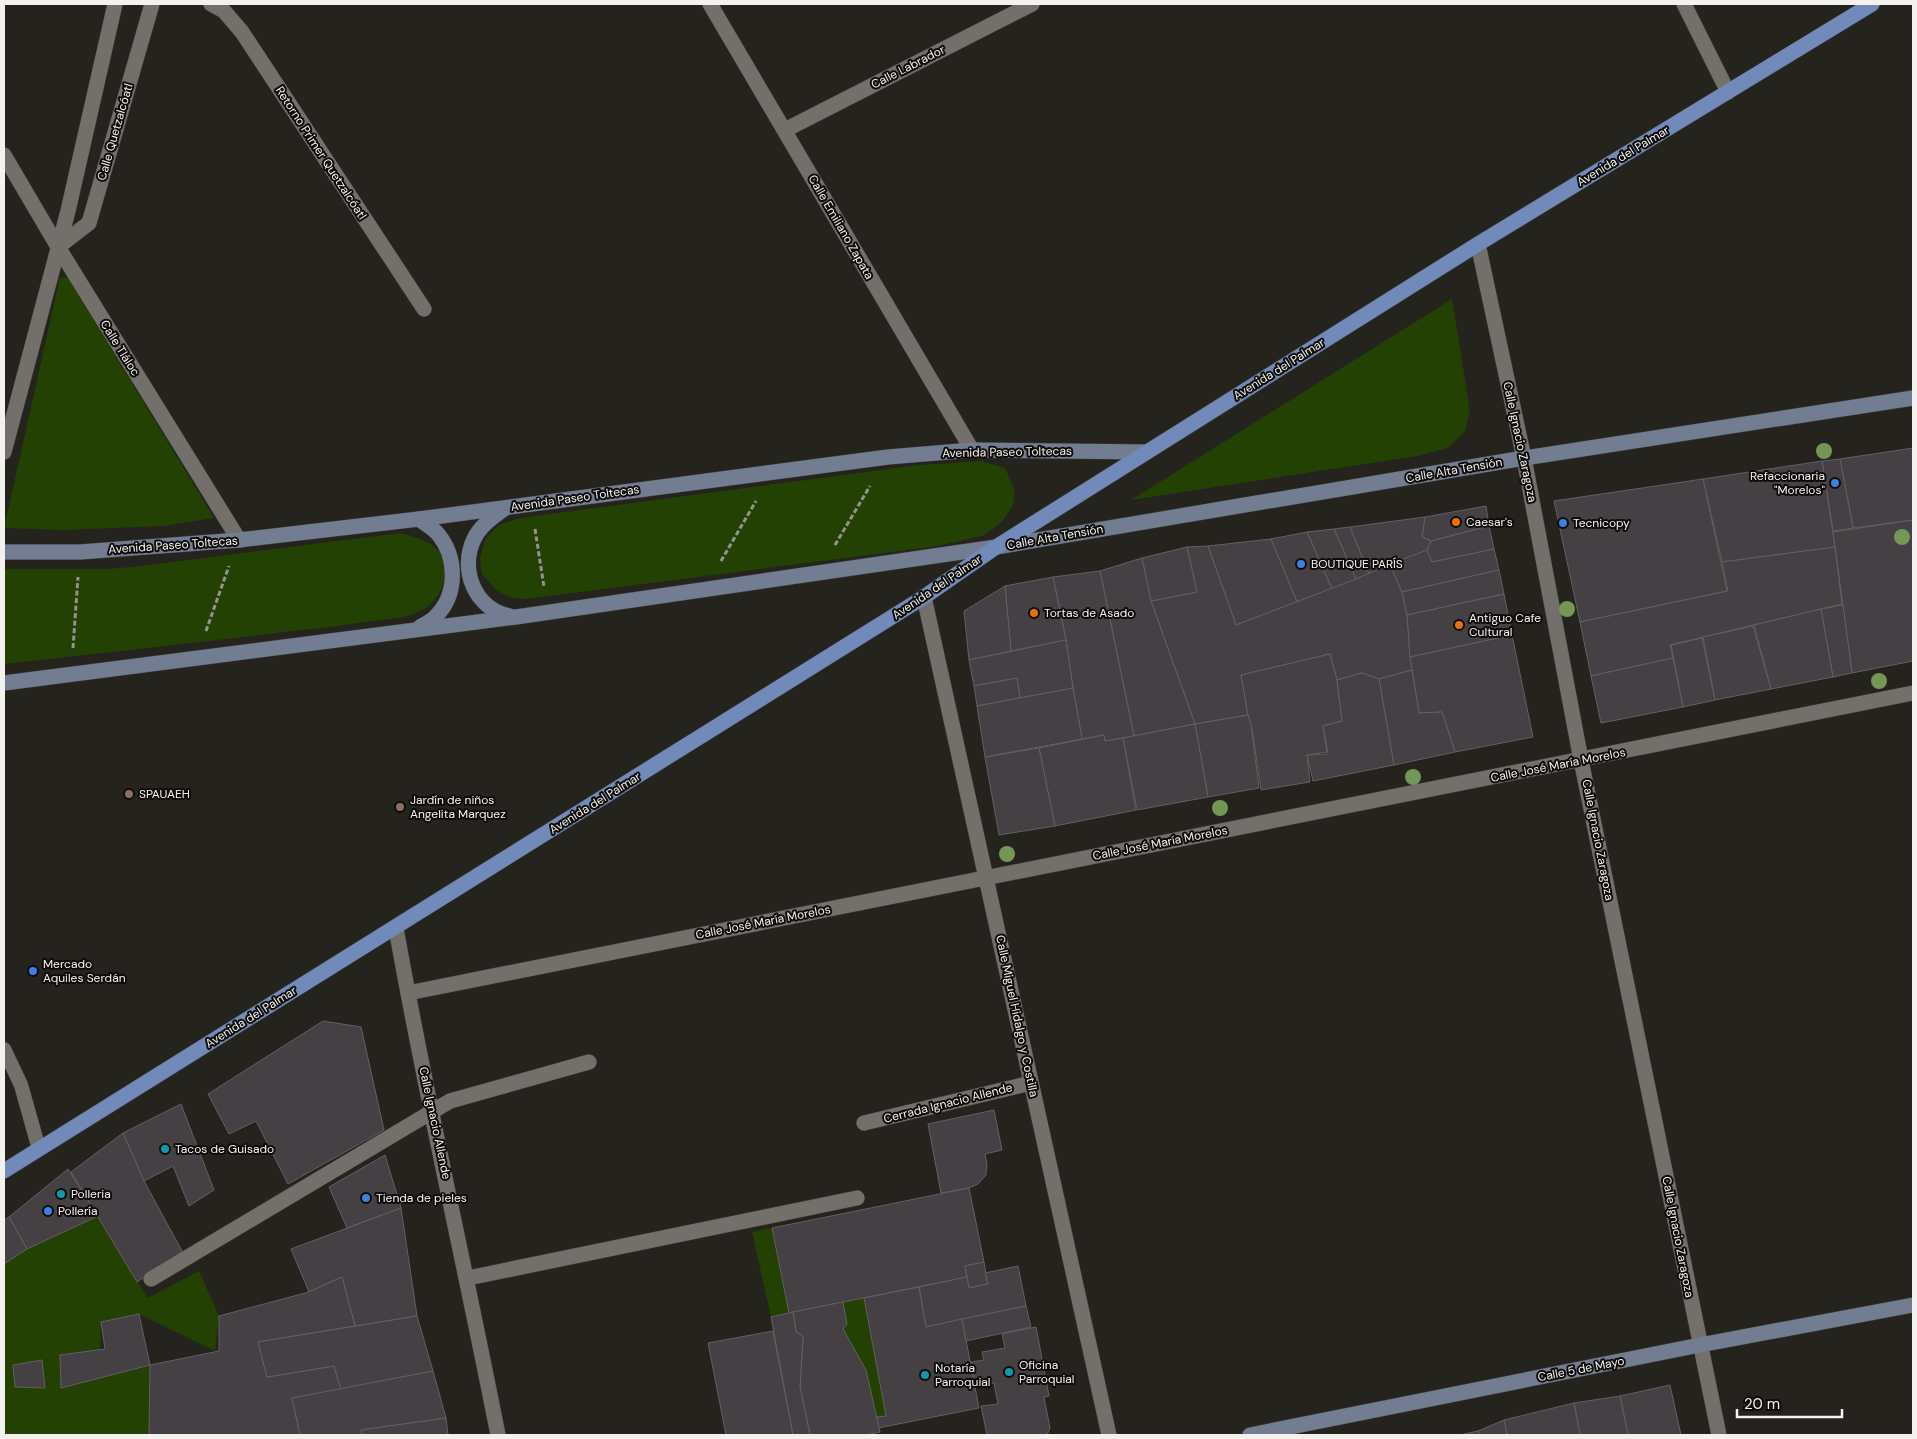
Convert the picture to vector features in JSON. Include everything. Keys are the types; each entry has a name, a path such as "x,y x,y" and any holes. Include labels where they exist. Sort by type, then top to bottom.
{"main road":[{"name":"Avenida del Palmar","path":"4,1172 924,597 996,547 1478,244 1872,4"}],"street":[{"name":"Calle Quetzalcóatl","path":"4,452 58,247 115,4"},
{"name":"Calle Quetzalcóatl","path":"58,247 89,223 152,4"},
{"name":"Retorno Primer Quetzalcóatl","path":"211,4 224,11 242,32 424,309"},
{"name":"Calle Emiliano Zapata","path":"710,4 972,450"},
{"name":"Calle Labrador","path":"785,130 1032,4"},
{"path":"1684,4 1728,92"},
{"name":"Calle Tláloc","path":"4,155 58,247 239,540"},
{"name":"Calle Ignacio Zaragoza","path":"1478,244 1524,458 1581,760 1719,1435"},
{"name":"Calle Alta Tensión","path":"996,547 1524,458 1913,398"},
{"name":"Avenida Paseo Toltecas","path":"4,552 80,552 239,540 419,520 888,456 972,450 1147,452"},
{"path":"505,508 487,521 474,538 468,558 470,580 480,599 496,613 516,617"},
{"path":"416,630 436,616 448,598 453,575 449,553 437,533 419,520"},
{"path":"4,683 516,617 996,547"},
{"name":"Calle Miguel Hidalgo y Costilla","path":"924,597 1109,1435"},
{"name":"Calle José María Morelos","path":"408,993 1913,693"},
{"name":"Calle Ignacio Allende","path":"396,928 432,1111 468,1278 498,1435"},
{"path":"151,1279 450,1101 589,1062"},
{"name":"Cerrada Ignacio Allende","path":"864,1123 1031,1083"},
{"path":"468,1278 856,1198"},
{"name":"Calle 5 de Mayo","path":"1250,1435 1700,1345 1913,1305"}],"lane":[{"path":"4,1049 21,1085 39,1150"}],"path":[{"path":"818,573 888,456"},
{"path":"704,589 773,472"},
{"path":"531,504 548,612"},
{"path":"197,658 239,540"},
{"path":"71,674 80,552"}],"green space":[{"path":"60,277 68,278 214,518 163,526 63,530 4,528"},
{"path":"1452,299 1470,411 1465,431 1448,448 1417,456 1131,500"},
{"path":"981,461 1005,468 1015,491 1013,505 1002,522 982,536 938,546 526,599 509,597 495,589 482,574 480,558 485,539 499,525 520,518 919,465"},
{"path":"400,533 425,541 431,545 440,554 445,567 442,587 435,600 424,609 406,616 319,628 4,664 4,569 108,569 141,566"},
{"path":"98,1216 148,1298 199,1271 219,1316 215,1351 139,1314 101,1322 100,1350 60,1355 61,1388 150,1365 149,1435 4,1435 4,1264 27,1249"},
{"path":"772,1228 789,1313 771,1317 752,1232"},
{"path":"864,1298 886,1416 877,1417 866,1370 843,1329 847,1324 843,1302"}],"building":[{"path":"1913,448 1913,520 1853,528 1840,459"},
{"path":"1840,459 1853,528 1833,531 1822,461"},
{"path":"1822,461 1835,547 1722,562 1703,479"},
{"path":"1703,479 1727,591 1580,622 1554,501"},
{"name":"Caesar's","path":"1486,506 1489,526 1431,541 1422,537 1425,517"},
{"path":"1425,517 1422,537 1431,541 1427,550 1369,574 1350,527"},
{"path":"1913,520 1913,661 1852,673 1833,532"},
{"path":"1489,526 1494,549 1432,562 1427,550 1431,541"},
{"path":"1350,527 1369,574 1356,579 1334,529"},
{"path":"1334,529 1356,579 1332,589 1307,532"},
{"name":"BOUTIQUE PARÍS","path":"1307,532 1332,589 1297,602 1271,539"},
{"path":"1271,539 1297,602 1236,625 1208,546"},
{"path":"1208,546 1236,625 1390,564 1402,592 1407,615 1412,670 1379,679 1362,673 1337,680 1330,654 1241,675 1248,715 1195,724 1151,601 1197,592 1187,547"},
{"path":"1187,547 1197,592 1151,601 1142,558"},
{"path":"1835,547 1842,604 1670,645 1673,658 1591,676 1580,622 1728,591 1722,562"},
{"path":"1494,549 1499,570 1402,592 1390,564 1427,550 1432,562"},
{"path":"1142,558 1151,601 1195,724 1134,736 1100,571"},
{"path":"1499,570 1504,594 1407,615 1402,592"},
{"path":"1100,571 1134,736 1105,741 1104,735 1082,739 1066,640 1053,577"},
{"name":"Tortas de Asado","path":"1053,577 1066,640 1011,651 1005,586"},
{"path":"1005,586 1011,651 969,660 964,611"},
{"name":"Antiguo Cafe Cultural","path":"1504,594 1512,635 1410,657 1407,615"},
{"path":"1843,605 1852,673 1833,677 1821,609"},
{"path":"1821,609 1833,677 1771,689 1754,625"},
{"path":"1753,626 1771,689 1715,700 1703,637"},
{"path":"1512,635 1533,737 1455,752 1442,712 1419,713 1410,657"},
{"path":"1702,638 1715,700 1683,707 1671,645"},
{"path":"1066,640 1073,688 1020,698 1017,678 974,686 969,660"},
{"path":"1330,654 1337,680 1342,721 1323,726 1327,752 1307,755 1310,782 1261,790 1252,729 1241,675"},
{"path":"1673,658 1683,707 1601,723 1591,676"},
{"path":"1412,670 1419,713 1442,712 1455,752 1394,765 1379,679"},
{"path":"1362,673 1379,679 1394,765 1313,781 1307,755 1328,754 1323,726 1342,721 1337,680"},
{"path":"1017,678 1020,698 977,706 974,686"},
{"path":"1073,688 1082,739 985,757 977,706"},
{"path":"1248,715 1259,788 1208,797 1195,724"},
{"path":"1195,724 1208,797 1137,810 1123,738"},
{"path":"1104,735 1105,741 1123,738 1136,810 1055,826 1039,748"},
{"path":"1039,748 1055,826 999,835 985,757"},
{"path":"323,1021 361,1027 384,1130 288,1184 256,1121 229,1134 208,1094"},
{"name":"Tacos de Guisado","path":"181,1104 214,1190 189,1206 173,1166 144,1181 123,1133"},
{"path":"994,1110 1002,1150 985,1154 986,1175 978,1184 969,1188 941,1193 928,1124"},
{"path":"123,1133 144,1181 182,1251 137,1282 71,1172"},
{"name":"Tienda de pieles","path":"385,1155 401,1208 347,1228 329,1187"},
{"name":"Polleria","path":"68,1169 98,1216 27,1249 9,1217"},
{"path":"969,1188 984,1262 965,1266 967,1277 789,1313 772,1228"},
{"path":"401,1208 417,1316 355,1326 342,1277 309,1292 291,1249"},
{"path":"9,1217 27,1249 4,1264 4,1220"},
{"path":"984,1262 988,1284 969,1288 965,1266"},
{"path":"1018,1266 1026,1306 926,1327 919,1287 967,1277 969,1288 988,1284 985,1273"},
{"path":"342,1277 355,1326 258,1342 267,1377 334,1366 341,1390 292,1398 300,1435 149,1435 150,1365 219,1351 219,1316 309,1292"},
{"name":"Notaría Parroquial","path":"919,1287 926,1327 962,1319 979,1408 878,1428 877,1417 886,1416 864,1298"},
{"path":"843,1302 847,1324 843,1329 866,1370 880,1432 865,1435 810,1435 800,1387 803,1336 796,1332 793,1312"},
{"path":"1026,1306 1031,1327 966,1341 962,1319"},
{"path":"793,1312 796,1332 803,1336 800,1387 810,1435 793,1435 771,1317"},
{"path":"139,1314 150,1365 61,1388 60,1355 105,1349 101,1322"},
{"path":"417,1316 433,1371 341,1390 334,1366 267,1377 258,1342"},
{"name":"Oficina Parroquial","path":"1036,1327 1049,1396 1044,1397 1050,1428 1047,1435 987,1435 981,1406 998,1404 994,1383 976,1386 971,1362 984,1360 982,1352 1005,1348 1002,1334"},
{"path":"773,1331 793,1435 726,1435 708,1343"},
{"path":"42,1360 45,1388 15,1387 13,1365"},
{"path":"433,1371 446,1418 361,1430 362,1435 300,1435 292,1398"},
{"path":"1670,1385 1681,1435 1628,1435 1620,1396"},
{"path":"1620,1396 1628,1435 1580,1435 1574,1403"},
{"path":"1574,1403 1580,1435 1507,1435 1504,1420"},
{"path":"446,1418 448,1435 362,1435 361,1430"},
{"path":"1504,1420 1507,1435 1479,1435 1478,1431"},
{"path":"1478,1431 1479,1435 1460,1435"}],"place":[{"name":"Refaccionaria \"Morelos\"","path":"1835,483"},
{"name":"Caesar's","path":"1456,522"},
{"name":"Tecnicopy","path":"1563,523"},
{"name":"BOUTIQUE PARÍS","path":"1301,564"},
{"name":"Tortas de Asado","path":"1034,613"},
{"name":"Antiguo Cafe Cultural","path":"1459,625"},
{"name":"SPAUAEH","path":"129,794"},
{"name":"Jardín de niños Angelita Marquez","path":"400,807"},
{"name":"Mercado Aquiles Serdán","path":"33,971"},
{"name":"Tacos de Guisado","path":"165,1149"},
{"name":"Polleria","path":"61,1194"},
{"name":"Tienda de pieles","path":"366,1198"},
{"name":"Pollería","path":"48,1211"},
{"name":"Oficina Parroquial","path":"1009,1372"},
{"name":"Notaría Parroquial","path":"925,1375"}]}
